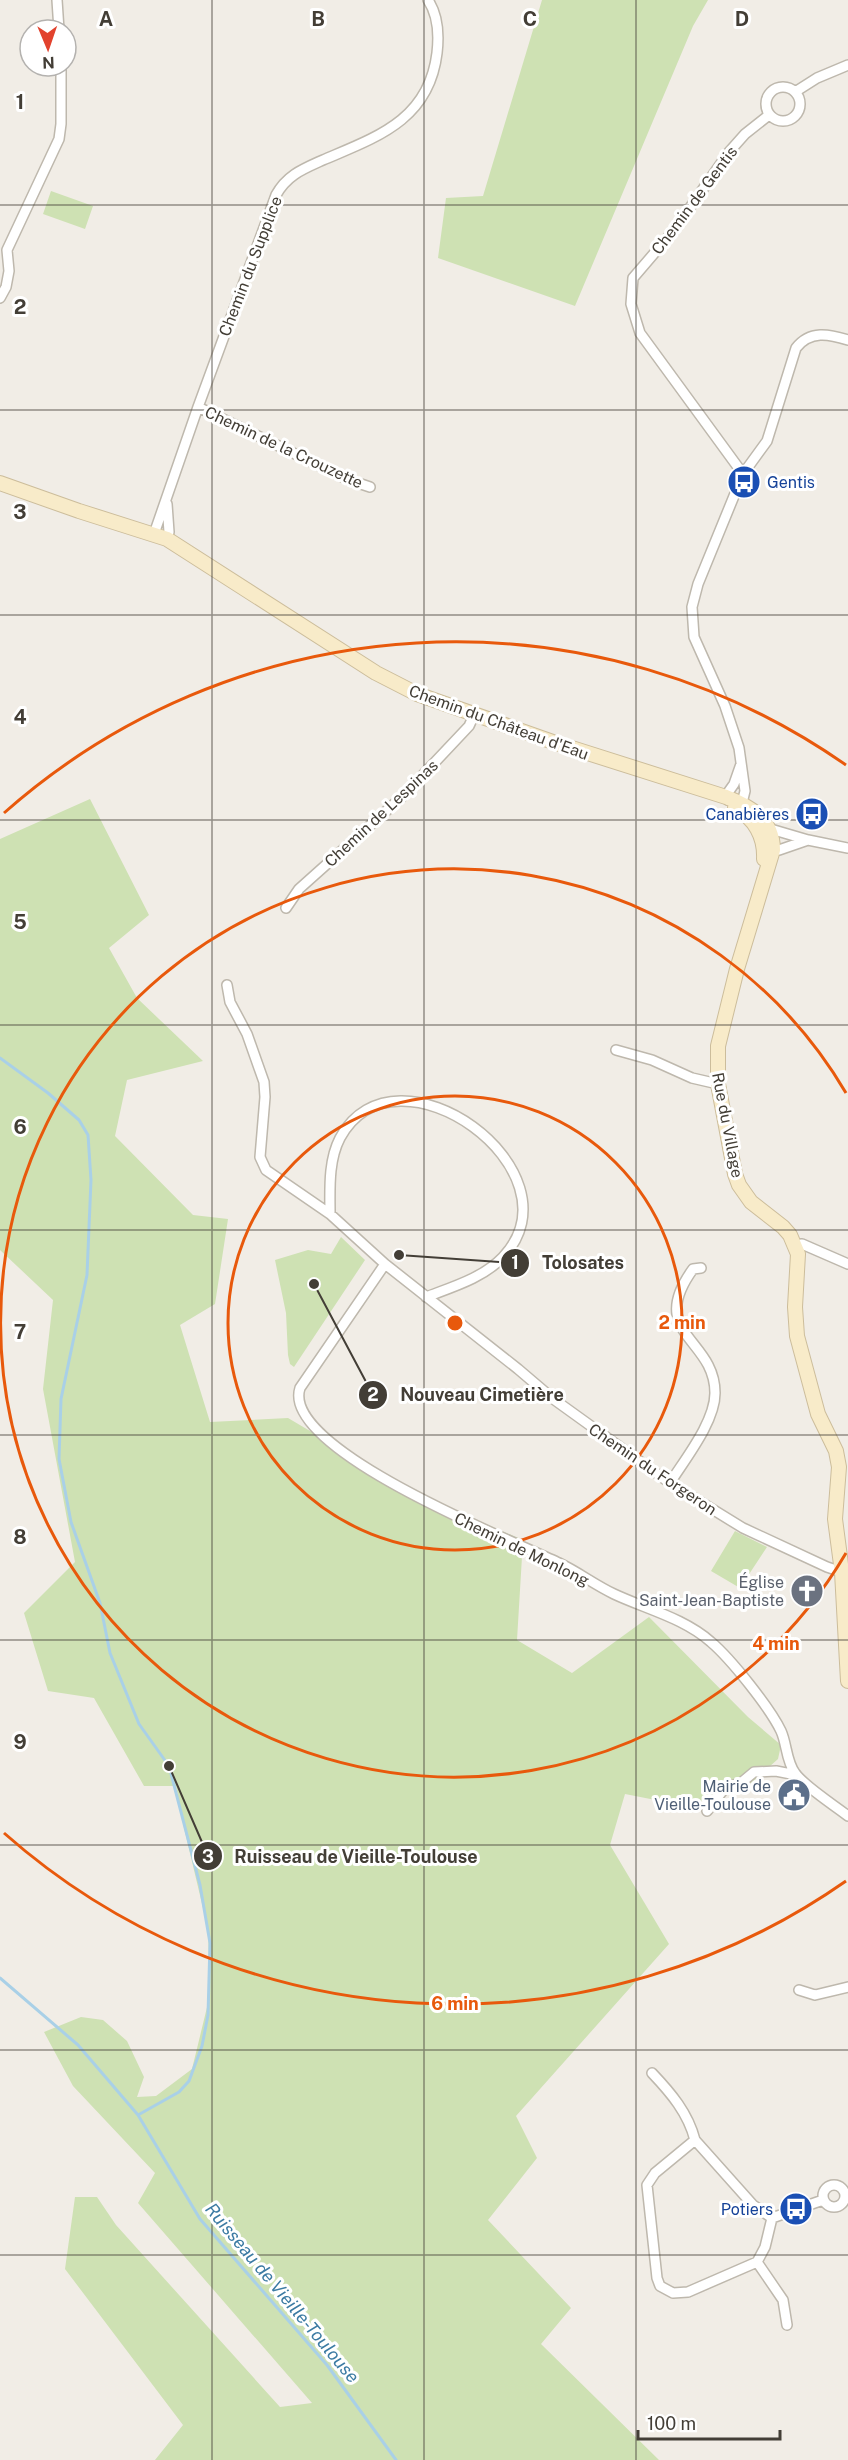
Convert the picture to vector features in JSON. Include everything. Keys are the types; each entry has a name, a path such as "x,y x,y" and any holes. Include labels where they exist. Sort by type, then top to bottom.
{"street":[{"path":"57,0 58,18"},
{"name":"Chemin du Supplice","path":"160,536 170,487 282,185 291,175 376,137 413,111 425,95 434,73 438,31 432,6 428,0"},
{"path":"795,92 817,78 848,65"},
{"path":"0,298 6,287 9,271 4,249 59,139 61,78"},
{"path":"784,87 795,92 800,106 798,114 789,121 780,122 769,115 766,101 769,94 775,89 784,87"},
{"name":"Chemin de Gentis","path":"743,474 640,333 634,317 631,291 633,278 675,229 729,152 745,134 769,115"},
{"path":"741,764 734,784 733,802 743,799 745,783 740,748 733,724 694,637 691,620 694,596 743,474 767,441 796,348 801,341 816,335 825,334 848,340"},
{"name":"Chemin de la Crouzette","path":"198,407 349,480 369,487"},
{"name":"Chemin du Château d'Eau","path":"0,483 160,536 376,673 417,694 474,716 733,802 749,818 767,842"},
{"name":"Chemin du Supplice","path":"160,536 169,532 167,501"},
{"name":"Chemin de Lespinas","path":"286,908 299,889 403,796 469,726 474,716"},
{"path":"767,842 781,832 848,848"},
{"path":"767,842 808,840"},
{"name":"Rue du Village","path":"767,842 757,899 721,1026 717,1058 718,1084 739,1185 751,1202 783,1227 796,1245"},
{"name":"Chemin du Forgeron","path":"227,985 230,1002 247,1034 264,1082 260,1157 262,1165 274,1177 330,1214 385,1264 518,1368 552,1398 670,1483 743,1528 816,1563 842,1572"},
{"path":"616,1050 652,1059 692,1077 718,1084"},
{"path":"330,1214 333,1157 340,1139 350,1124 374,1107 405,1102 433,1106 461,1118 486,1136 497,1147 513,1172 522,1200 520,1227 502,1259 476,1276 426,1296"},
{"path":"848,1264 802,1244 796,1245 799,1264 795,1307 797,1336 818,1414 843,1460 835,1519 842,1572 848,1681"},
{"name":"Chemin de Monlong","path":"385,1264 300,1388 297,1396 304,1415 313,1426 343,1451 417,1499 561,1564 601,1587 677,1620 711,1641 770,1712 780,1730 796,1775"},
{"path":"670,1483 709,1420 715,1393 709,1366 683,1332 676,1307 677,1294 688,1276 693,1269 701,1268"},
{"path":"707,1811 724,1789 742,1782 754,1772 776,1771 796,1775 848,1816"},
{"path":"799,1990 815,1995 848,1987"},
{"path":"652,2073 667,2088 686,2114 695,2140 753,2205 772,2218"},
{"path":"695,2140 655,2173 647,2185 657,2278 660,2286 673,2293 688,2292 757,2262 765,2247 772,2218"},
{"path":"836,2184 843,2190 846,2199 835,2207 823,2200 822,2196 826,2187 836,2184"},
{"path":"772,2218 823,2200"},
{"path":"757,2262 783,2300 787,2325"}],"green space":[{"path":"542,0 708,0 693,26 575,306 438,258 446,198 483,196"},
{"path":"51,191 93,206 85,229 43,214"},
{"path":"90,799 149,915 109,948 137,998 203,1061 127,1080 115,1136 193,1215 228,1219 215,1304 180,1325 210,1422 288,1418 422,1497 523,1540 517,1640 572,1673 649,1617 748,1717 781,1745 778,1759 751,1783 686,1806 625,1794 610,1845 669,1944 516,2116 537,2158 488,2220 571,2308 541,2344 659,2460 155,2460 183,2425 65,2269 75,2197 97,2197 116,2225 280,2407 312,2403 138,2203 155,2173 73,2086 44,2032 81,2017 103,2020 127,2041 144,2077 137,2097 156,2096 192,2069 210,1995 208,1929 176,1786 144,1786 94,1698 48,1691 24,1613 75,1562 43,1389 53,1300 0,1250 0,839"},
{"path":"341,1237 365,1260 294,1367 290,1364 288,1355 286,1313 275,1260 308,1250 331,1254"},
{"path":"735,1531 767,1547 740,1588 711,1571"}],"waterway":[{"name":"Ruisseau de Vieille-Toulouse","path":"0,1058 48,1093 79,1120 88,1135 91,1180 87,1275 61,1399 59,1459 71,1522 100,1603 110,1653 139,1724 169,1766 200,1885 210,1943 208,2015 202,2046 189,2081 179,2092 138,2115 200,2219 327,2365 396,2460"},
{"path":"0,1978 78,2045 138,2115"}],"place":[{"name":"Gentis","path":"744,482"},
{"name":"Canabières","path":"812,814"},
{"name":"Tolosates","path":"399,1255"},
{"name":"Nouveau Cimetière","path":"314,1284"},
{"name":"Église Saint-Jean-Baptiste","path":"807,1591"},
{"name":"Ruisseau de Vieille-Toulouse","path":"169,1766"},
{"name":"Mairie de Vieille-Toulouse","path":"794,1795"},
{"name":"Potiers","path":"796,2209"}]}
